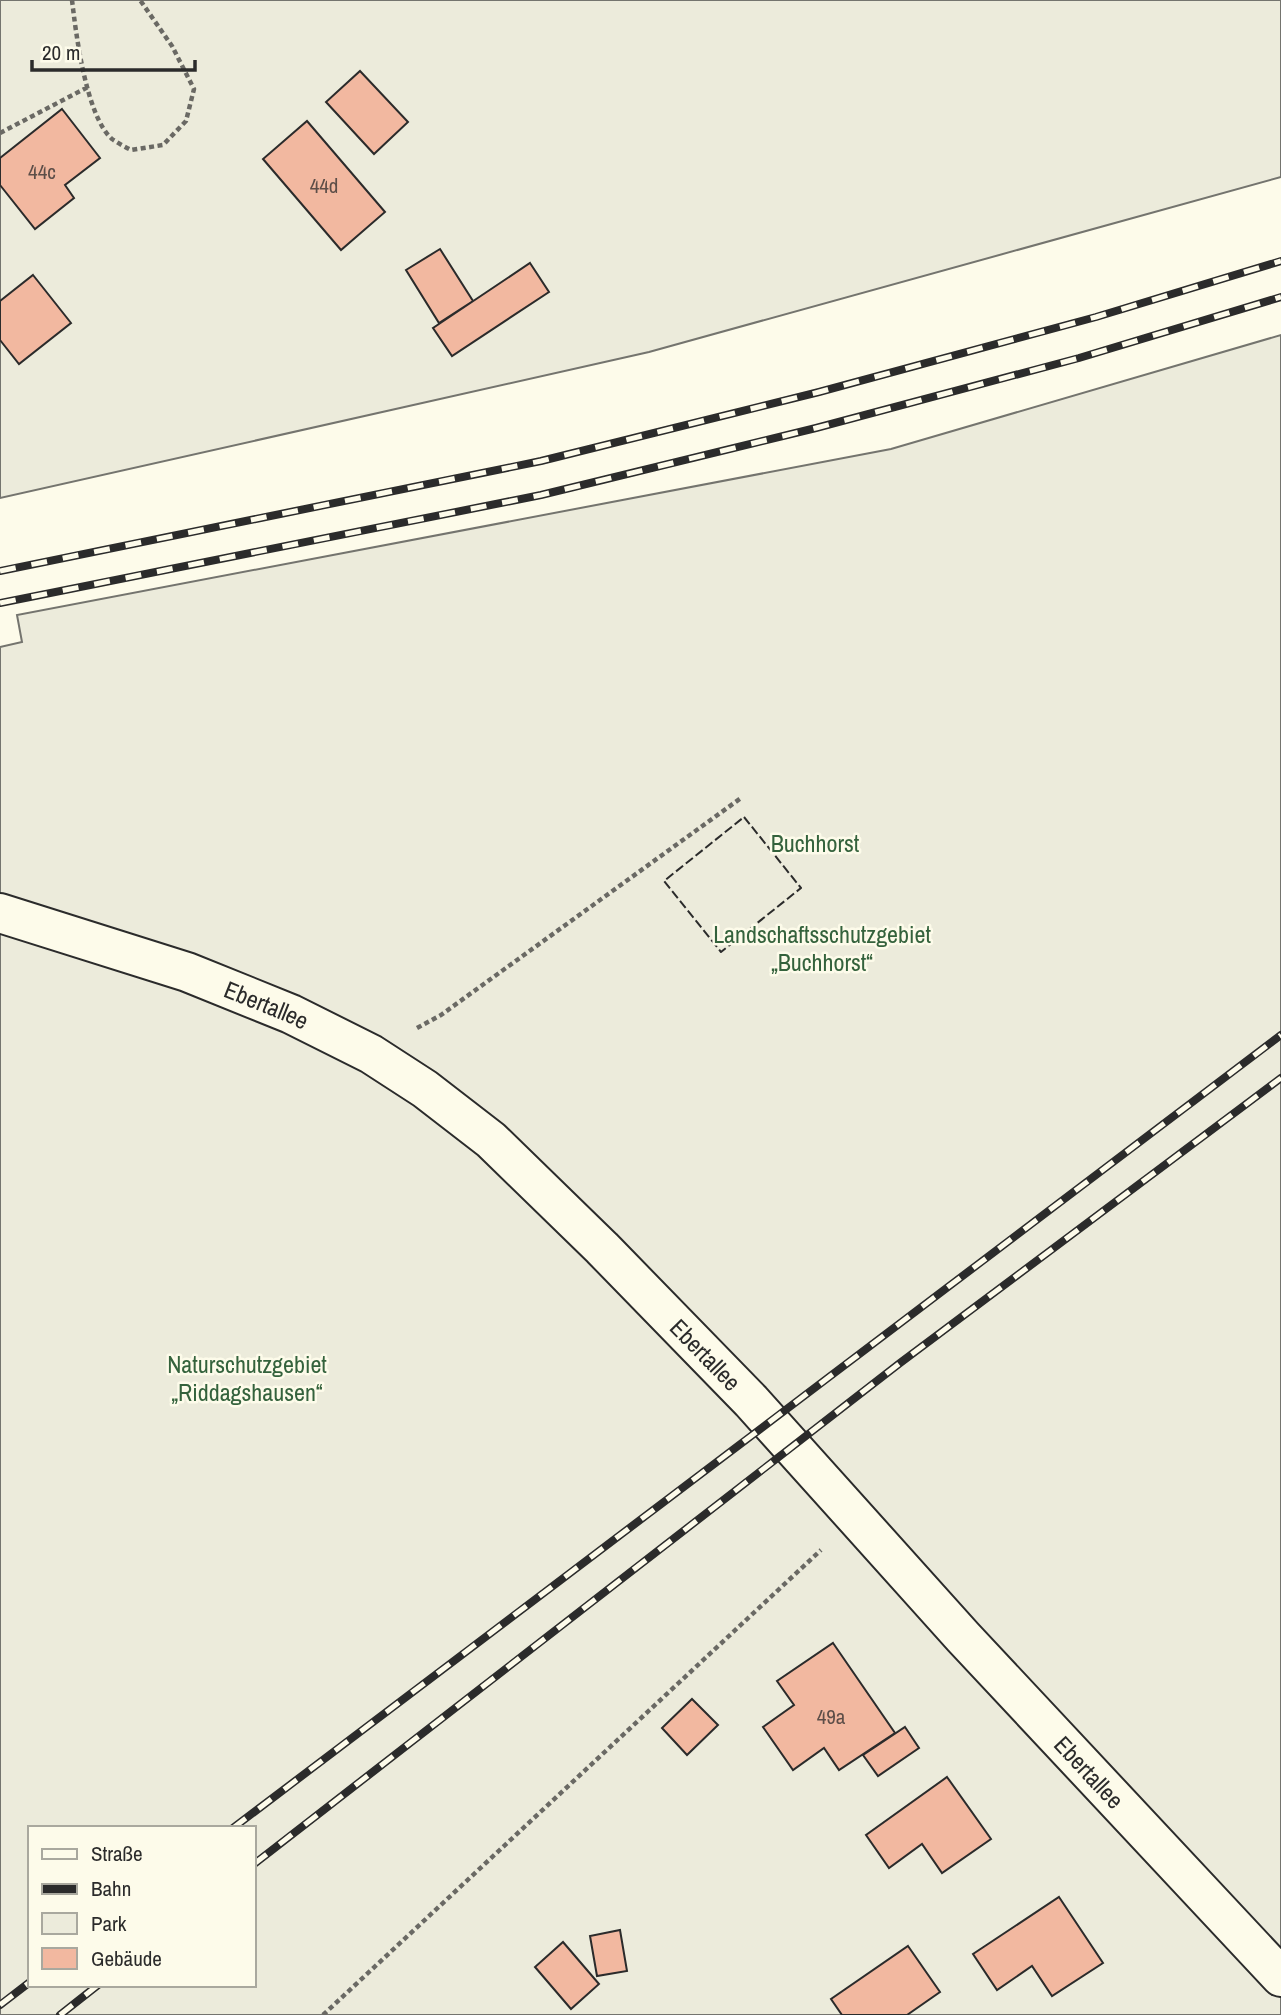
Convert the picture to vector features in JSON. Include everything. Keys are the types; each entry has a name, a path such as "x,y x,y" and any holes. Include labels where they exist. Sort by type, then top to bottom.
{"main road":[{"name":"Ebertallee","path":"0,914 187,972 291,1014 371,1054 425,1089 491,1140 602,1248 751,1401 963,1637 1281,1977"}],"path":[{"path":"72,0 77,45 96,114 111,138 131,150 163,145 186,121 194,89 172,46 144,1"},
{"path":"0,133 88,86"},
{"path":"371,1054 441,1015 741,798"},
{"path":"323,2015 828,1545"}],"green space":[{"path":"0,0 1281,0 1281,177 649,352 0,498"},
{"name":"Landschaftsschutzgebiet „Buchhorst“","path":"1281,335 1281,2015 0,2015 0,647 22,642 17,615 891,449"}],"building":[{"path":"360,71 408,122 374,154 326,102"},
{"path":"62,109 100,158 65,185 74,198 35,229 0,185 0,158"},
{"path":"307,121 385,212 341,250 263,159"},
{"path":"440,249 473,301 439,323 406,270"},
{"path":"530,263 549,292 452,356 433,328"},
{"path":"33,275 71,323 19,364 0,340 0,301"},
{"path":"833,1643 895,1733 839,1770 824,1748 793,1770 763,1727 794,1705 777,1681"},
{"path":"692,1699 718,1725 687,1755 662,1728"},
{"path":"905,1727 919,1748 878,1776 863,1755"},
{"path":"947,1777 991,1839 942,1873 922,1844 889,1868 866,1835"},
{"path":"1059,1897 1103,1963 1052,1996 1032,1966 997,1990 973,1954"},
{"path":"620,1930 627,1971 597,1976 590,1936"},
{"path":"563,1942 599,1984 571,2009 535,1967"},
{"path":"908,1946 940,1992 907,2015 842,2015 831,1999"}],"railway":[{"path":"0,571 541,461 819,392 1096,317 1281,261"},
{"path":"0,603 541,495 816,428 1079,358 1281,297"},
{"path":"236,1826 1281,1035"},
{"path":"256,1862 900,1363 1281,1078"},
{"path":"0,2005 28,1984"},
{"path":"60,2015 95,1987"}],"fence":[{"path":"744,817 801,888 721,952 664,881 744,817"}],"park label":[{"name":"Buchhorst","path":"815,843"},
{"name":"Naturschutzgebiet „Riddagshausen“","path":"247,1378"}]}
